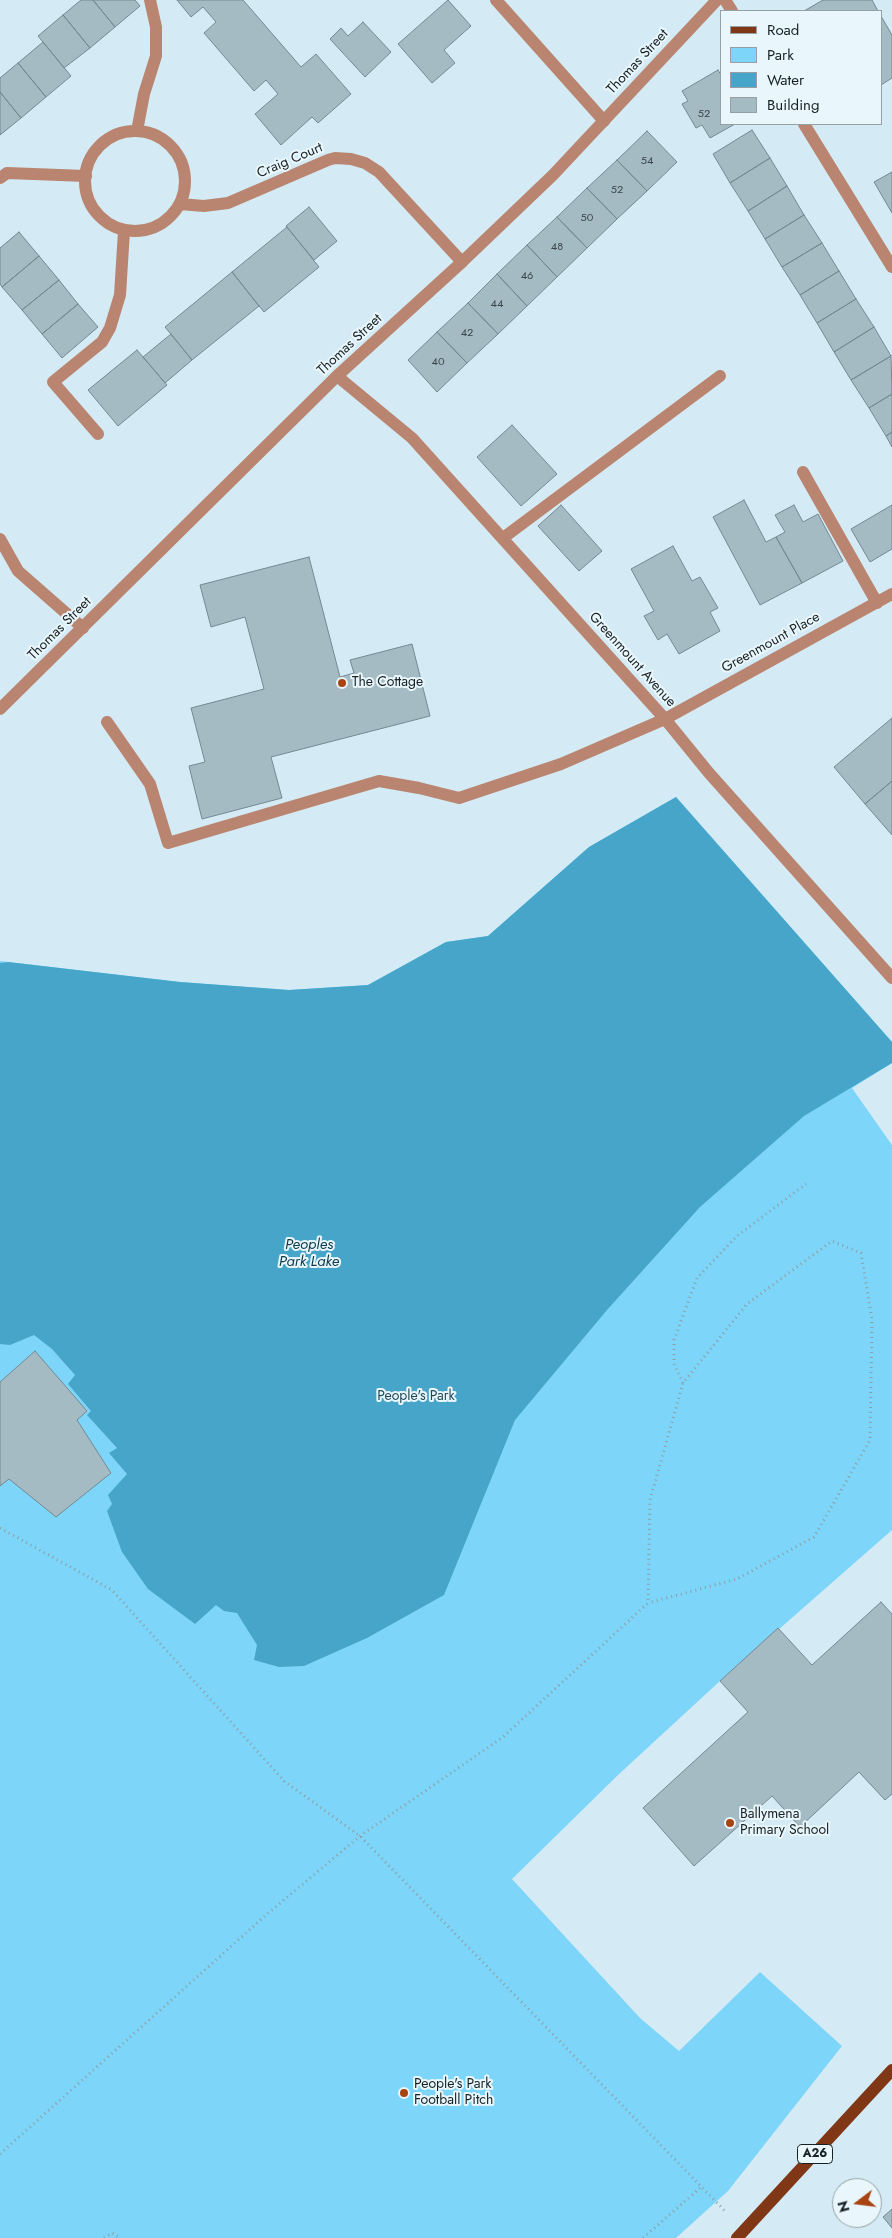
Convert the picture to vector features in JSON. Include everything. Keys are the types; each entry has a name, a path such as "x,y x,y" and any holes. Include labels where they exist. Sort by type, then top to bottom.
{"main road":[{"name":"A26","path":"741,2234 892,2070"}],"street":[{"path":"137,131 144,94 156,56 156,27 150,0"},
{"path":"496,0 604,121"},
{"name":"Thomas Street","path":"0,709 337,376 462,262 553,175 718,0"},
{"path":"805,125 892,267"},
{"path":"137,131 153,134 168,143 179,156 185,171 185,188 180,204 171,218 157,227 141,232 124,231 110,225 97,214 88,200 85,184 86,176 87,168 94,153 105,141 120,133 137,131"},
{"name":"Craig Court","path":"180,204 204,206 228,202 328,160 335,158 352,159 365,163 378,172 462,262"},
{"path":"0,178 7,173 86,176"},
{"path":"98,434 53,382 102,342 110,328 120,295 124,231"},
{"name":"Greenmount Avenue","path":"337,376 412,438 665,719 710,773 892,978"},
{"path":"503,538 720,376"},
{"path":"803,472 877,602"},
{"path":"0,538 18,571 83,628"},
{"name":"Greenmount Place","path":"107,722 150,784 168,843 379,781 420,788 459,798 561,764 665,719 892,594"}],"path":[{"path":"683,1383 674,1364 674,1340 697,1278 737,1236 806,1184"},
{"path":"0,2154 266,1914 360,1836 503,1737 648,1603 737,1580 814,1537 870,1440 872,1320 861,1253 832,1241 747,1304 683,1383 650,1500 648,1603"},
{"path":"0,1528 112,1590 284,1781 360,1836 700,2188 741,2234"},
{"path":"643,2238 700,2188"},
{"path":"104,2238 112,2233 120,2238"}],"green space":[{"name":"People's Park","path":"676,797 892,1042 892,1063 852,1088 892,1145 892,1530 720,1681 618,1775 512,1879 640,2018 679,2051 760,1972 842,2046 728,2191 676,2238 0,2238 0,961 180,982 289,990 368,985 446,942 488,936 589,847"}],"water":[{"name":"Peoples Park Lake","path":"676,797 892,1042 892,1063 804,1116 700,1207 607,1310 515,1420 444,1595 367,1638 304,1666 279,1667 254,1660 257,1645 237,1613 224,1611 216,1605 195,1624 148,1589 122,1552 107,1511 112,1504 108,1495 127,1474 109,1453 117,1448 87,1415 91,1411 68,1384 75,1375 52,1349 34,1335 10,1345 0,1344 0,963 8,962 180,982 289,990 368,985 446,942 488,936 589,847"}],"building":[{"path":"81,0 93,0 115,27 90,48 63,15"},
{"path":"93,0 135,0 140,6 115,27"},
{"path":"177,0 243,0 301,67 316,54 351,94 318,123 312,117 281,145 255,114 278,94 266,80 254,91 204,33 216,22 203,7 191,17"},
{"path":"448,0 471,26 444,50 455,63 432,83 398,44"},
{"path":"823,0 872,0 877,10 806,10"},
{"path":"63,15 90,48 64,68 38,36"},
{"path":"882,18 892,35 892,78 882,84"},
{"path":"363,22 391,52 365,77 330,39 341,28 348,36"},
{"path":"43,42 71,76 46,97 18,63"},
{"path":"18,63 46,97 21,118 0,92 0,78"},
{"path":"718,70 720,73 720,125 733,125 710,138 702,125 696,128 682,104 688,101 682,91"},
{"path":"0,92 21,118 0,135"},
{"path":"752,130 770,158 730,183 713,154"},
{"path":"647,131 677,162 647,191 617,160"},
{"path":"770,158 787,186 748,211 730,183"},
{"path":"617,160 647,191 617,219 587,188"},
{"path":"892,172 892,213 874,182"},
{"path":"787,186 804,215 765,239 748,211"},
{"path":"587,188 617,219 587,248 557,217"},
{"path":"309,207 337,241 314,260 286,226"},
{"path":"804,215 822,243 782,267 765,239"},
{"path":"557,217 587,248 557,277 527,245"},
{"path":"287,227 319,267 264,312 232,272"},
{"path":"19,232 39,256 2,287 0,284 0,248"},
{"path":"822,243 839,271 800,295 782,267"},
{"path":"527,245 557,277 527,306 497,274"},
{"path":"39,256 59,280 22,310 2,287"},
{"path":"839,271 856,299 817,323 800,295"},
{"path":"232,272 259,306 192,360 165,327"},
{"path":"497,274 527,306 498,334 468,303"},
{"path":"59,280 78,304 42,334 22,310"},
{"path":"856,299 874,327 834,352 817,323"},
{"path":"468,303 498,334 467,363 437,332"},
{"path":"78,304 98,327 62,358 42,334"},
{"path":"874,327 891,356 851,380 834,352"},
{"path":"437,332 467,363 437,392 408,360"},
{"path":"171,334 192,360 165,383 143,357"},
{"path":"137,350 167,385 118,426 88,390"},
{"path":"891,356 892,394 869,408 851,380"},
{"path":"892,394 892,432 886,436 869,408"},
{"path":"512,425 557,474 521,506 477,457"},
{"path":"892,432 892,447 886,436"},
{"path":"744,500 766,542 776,537 802,583 760,605 713,517"},
{"path":"561,505 602,551 579,571 538,526"},
{"path":"794,505 803,522 818,514 843,561 802,583 776,537 785,532 775,515"},
{"path":"892,505 892,549 870,562 851,529"},
{"path":"673,546 692,581 700,577 718,608 710,612 720,631 679,654 667,634 658,640 644,616 654,611 631,569"},
{"name":"The Cottage","path":"309,557 340,677 354,673 350,660 412,644 430,716 271,757 282,798 202,819 189,766 205,762 191,708 264,689 245,617 211,627 200,585"},
{"path":"892,718 892,781 865,804 834,767"},
{"path":"892,781 892,835 865,804"},
{"path":"35,1351 87,1411 77,1420 111,1473 56,1517 9,1479 0,1486 0,1382"},
{"path":"881,1602 892,1614 892,1794 885,1800 859,1772 800,1827 772,1796 694,1866 643,1808 748,1712 720,1681 778,1628 812,1665"},
{"path":"892,2209 892,2228 883,2217"}],"place":[{"name":"The Cottage","path":"342,683"},
{"name":"Ballymena Primary School","path":"730,1823"},
{"name":"People's Park Football Pitch","path":"404,2093"}]}
